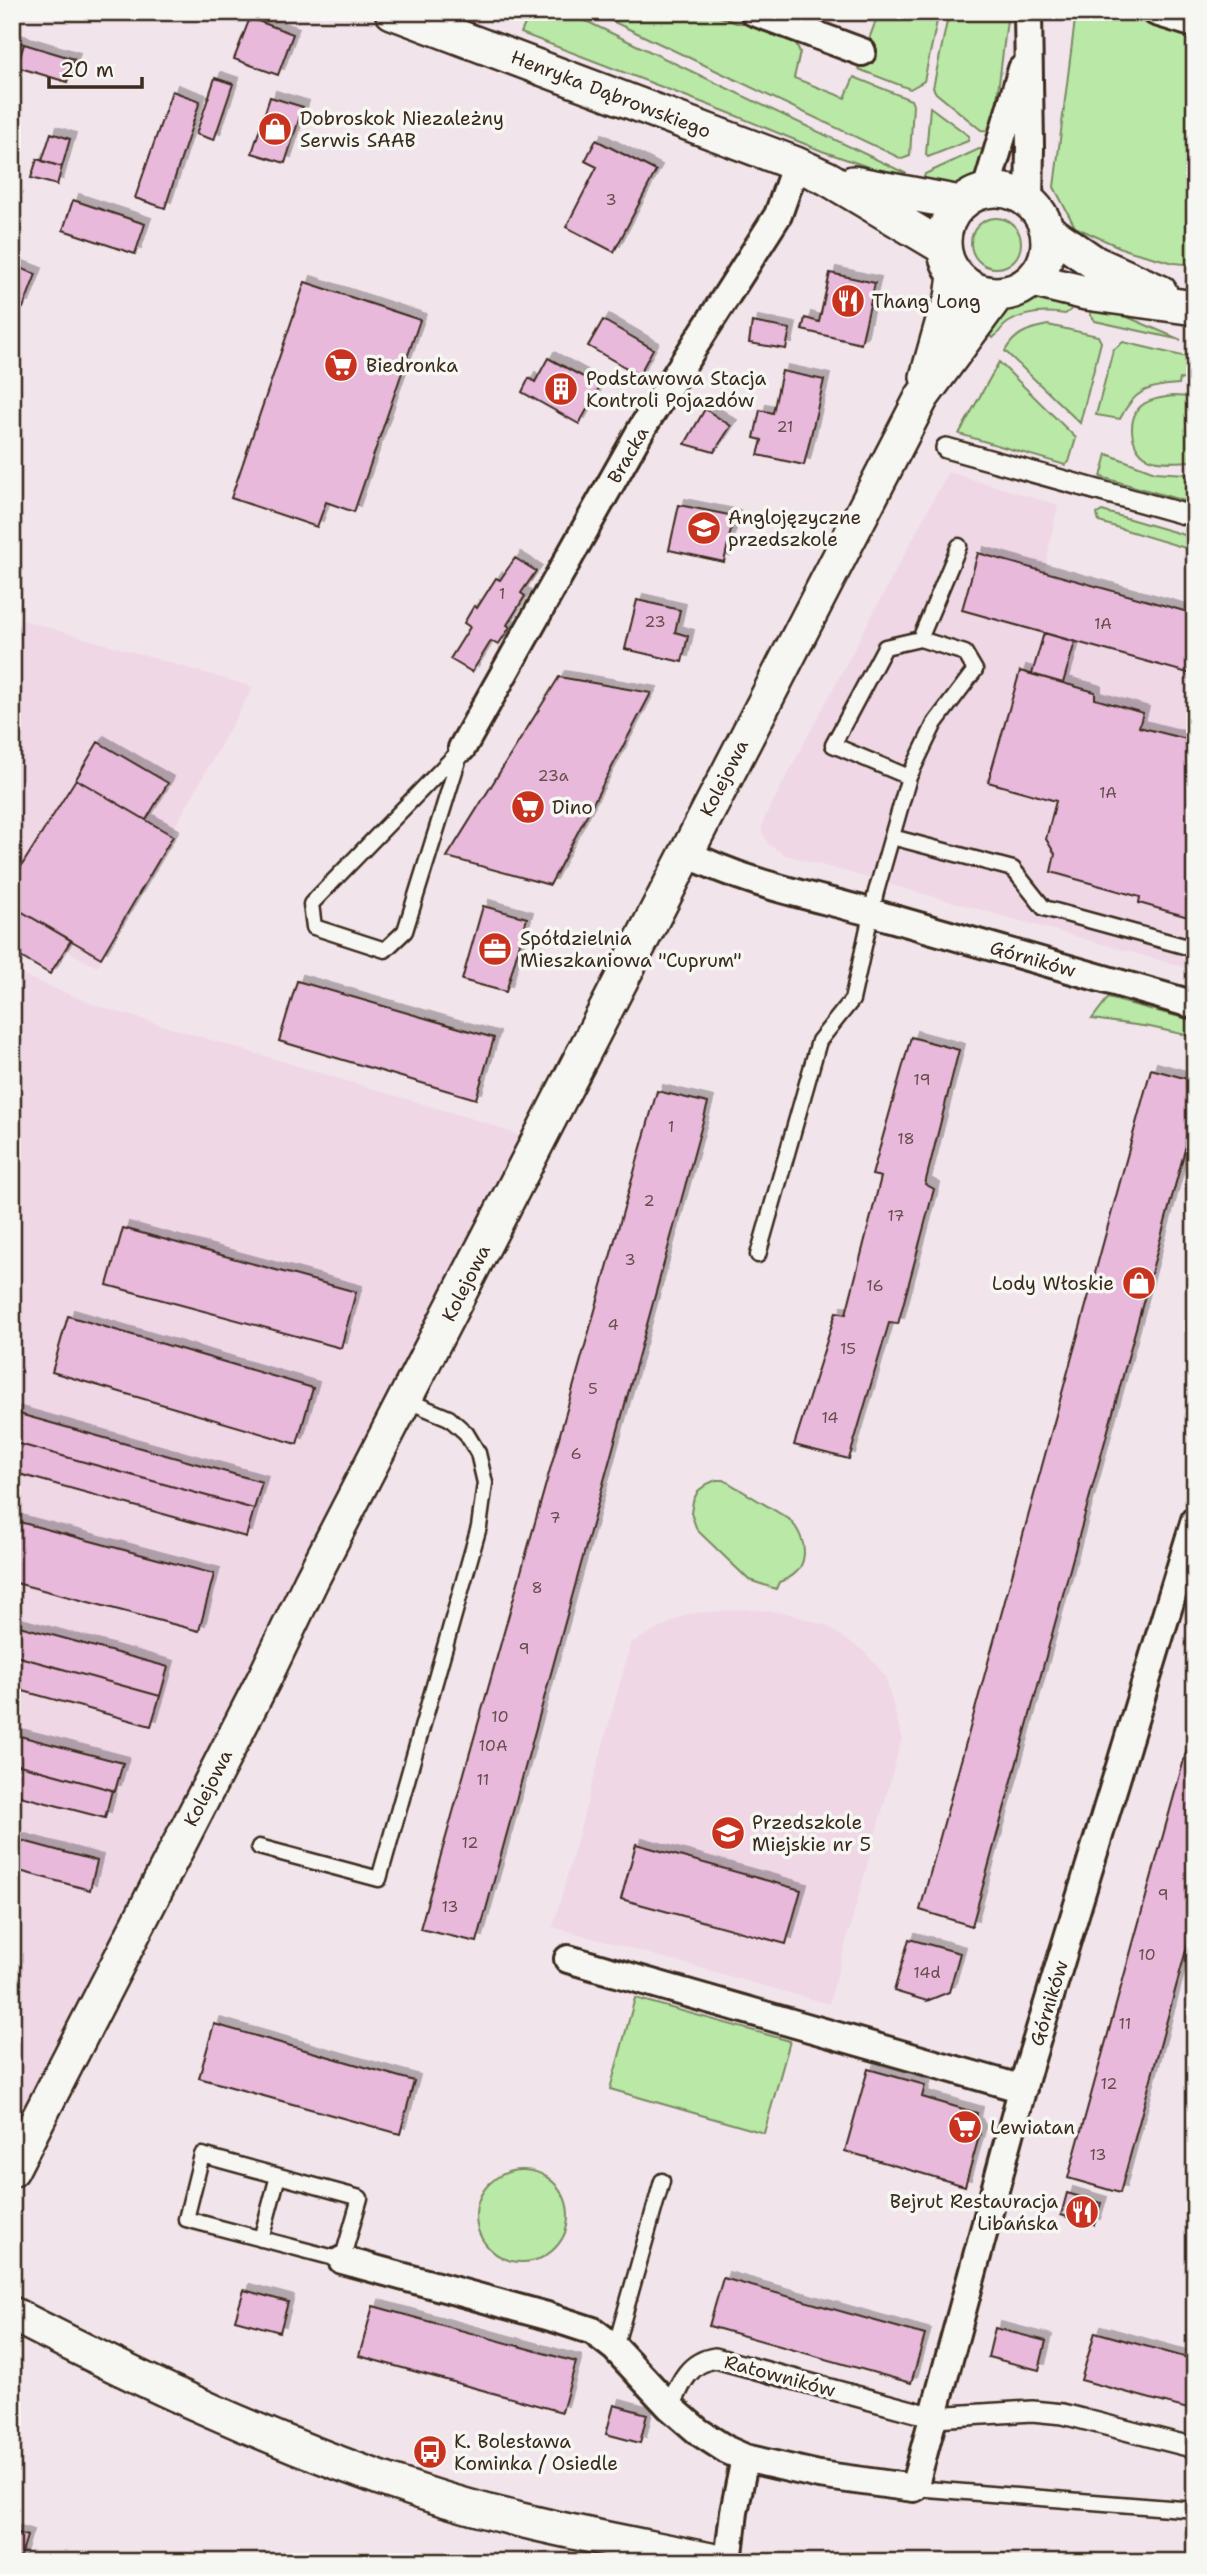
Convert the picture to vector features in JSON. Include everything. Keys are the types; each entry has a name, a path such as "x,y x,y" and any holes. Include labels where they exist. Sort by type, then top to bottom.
{"street":[{"name":"Henryka Dąbrowskiego","path":"392,12 441,21 796,164 827,178 949,261"},
{"path":"754,12 862,52"},
{"path":"1028,12 1029,201"},
{"path":"1156,12 1195,24"},
{"path":"973,197 1029,48"},
{"name":"Bracka","path":"462,748 642,428 778,215 796,164"},
{"name":"Henryka Dąbrowskiego","path":"827,178 973,197"},
{"path":"1001,189 1016,193 1029,201 1041,214 1047,230 1048,248 1043,266 1032,280 1010,292 998,295 981,293 967,286 949,261 944,230 950,215 973,197 1001,189"},
{"path":"1047,230 1095,263 1193,307"},
{"name":"Kolejowa","path":"922,397 952,298 949,261"},
{"path":"1032,280 1086,293 1193,307"},
{"name":"Kolejowa","path":"12,2170 265,1677 311,1581 922,397 998,295"},
{"path":"946,448 1195,517"},
{"name":"Górników","path":"686,853 724,872 1195,1006"},
{"name":"Górników","path":"914,2488 1023,2089 1195,1520"},
{"path":"568,1959 1023,2089"},
{"path":"342,2260 576,2324 593,2331 615,2347 670,2407 711,2441 745,2458 819,2475 914,2488"},
{"path":"12,2314 280,2440 422,2493 564,2530 720,2562"},
{"name":"Ratowników","path":"670,2407 688,2371 701,2360 715,2358 934,2417 1032,2411 1063,2414 1195,2448"},
{"path":"728,2562 734,2512 745,2458"}],"lane":[{"path":"920,639 959,546"},
{"path":"758,1255 819,1041 852,1000 871,912 909,778 935,723 975,670 965,653 920,639 885,647 833,745 909,778"},
{"path":"462,748 405,931 386,950 314,927 311,904 462,748"},
{"path":"892,837 1013,869 1044,908 1195,949"},
{"path":"259,1847 379,1879 479,1527 485,1483 478,1453 466,1433 449,1418 406,1400"},
{"path":"202,2155 360,2198 342,2260 261,2239 186,2219 202,2155"},
{"path":"261,2239 278,2176"},
{"path":"615,2347 662,2181"},
{"path":"914,2488 1195,2510"}],"shaded area":[{"path":"948,472 1058,505 1044,572 1195,614 1195,970 786,855 768,844 761,830 764,819"},
{"path":"12,617 253,687 97,967 12,921"},
{"path":"12,971 92,1004 489,1124 537,1143 12,2170"},
{"name":"Przedszkole Miejskie nr 5","path":"745,1609 787,1613 827,1626 865,1652 885,1676 902,1738 829,2004 553,1927 631,1643 687,1614"}],"green space":[{"path":"530,12 553,12 588,22 905,173 903,179 822,151 521,33"},
{"path":"593,12 708,12 736,23 758,23 795,41 800,52 794,78 845,98 854,77 911,100 910,156 902,159"},
{"path":"879,12 939,12 924,81 910,89 858,69"},
{"path":"949,12 1008,12 993,131 981,130 933,88"},
{"path":"1076,12 1115,12 1195,36 1195,265 1174,263 1126,250 1075,227 1054,187"},
{"path":"930,107 969,136 968,141 928,157 926,154"},
{"path":"979,149 991,150 978,175 966,187 949,189 922,184 925,174"},
{"path":"996,218 1013,226 1021,243 1013,260 996,268 979,260 971,243 979,226"},
{"path":"1035,296 1074,301 1071,310 1065,314 1036,313 1022,316 1004,325 993,338 981,332 1007,306"},
{"path":"1092,307 1111,310 1181,340 1095,321 1090,315"},
{"path":"1048,325 1098,336 1101,342 1080,423 1005,351 1013,340 1023,333"},
{"path":"1123,342 1195,359 1195,381 1180,379 1179,384 1143,391 1125,409 1120,419 1096,415 1113,350"},
{"path":"999,362 1076,438 1069,462 1065,465 959,434"},
{"path":"1172,396 1195,397 1195,461 1155,461 1138,450 1135,443 1133,420 1140,407"},
{"path":"1107,454 1155,472 1186,474 1186,478 1195,478 1195,504 1101,477"},
{"path":"1102,511 1195,538 1195,551 1099,522 1097,514"},
{"path":"1108,998 1195,1021 1195,1037 1150,1027 1092,1019"},
{"path":"716,1480 724,1480 789,1519 801,1536 804,1555 802,1563 790,1577 779,1582 776,1589 749,1580 697,1530 691,1513 693,1501 698,1491"},
{"path":"635,1998 790,2041 764,2133 610,2089"},
{"path":"522,2170 540,2173 555,2183 565,2198 568,2216 565,2234 555,2249 540,2259 522,2262 504,2259 489,2249 479,2234 476,2216 479,2198 489,2183 504,2173"}],"building":[{"path":"250,18 293,34 278,75 234,59"},
{"path":"12,40 24,44 14,75 12,74"},
{"path":"24,44 74,59 67,82 17,67"},
{"path":"215,78 233,84 214,140 196,134"},
{"path":"172,91 200,101 165,208 135,198"},
{"path":"270,97 303,107 285,163 252,153"},
{"path":"51,133 70,139 62,167 42,161"},
{"path":"596,140 656,171 614,252 566,227 597,167 585,161"},
{"path":"37,159 62,167 57,185 31,178"},
{"path":"73,200 145,224 135,254 63,230"},
{"path":"12,265 36,274 23,308 12,304"},
{"name":"Thang Long","path":"830,273 875,283 861,344 802,330 805,318 819,322"},
{"name":"Biedronka","path":"305,282 420,320 354,512 326,502 317,527 231,498"},
{"path":"603,320 653,349 639,375 588,346"},
{"path":"752,322 790,329 786,349 749,343"},
{"name":"Podstawowa Stacja Kontroli Pojazdów","path":"548,358 600,386 579,424 522,392 529,378 535,382"},
{"path":"782,371 824,380 804,465 758,455 762,440 754,438 760,410 773,413"},
{"path":"705,409 731,426 714,452 685,444"},
{"name":"Anglojęzyczne przedszkole","path":"679,505 734,516 724,562 669,550"},
{"path":"978,553 1195,614 1195,675 962,610"},
{"path":"515,558 536,571 521,593 525,596 507,625 510,627 498,645 491,641 472,672 450,659 470,627 464,623 474,606 477,608 496,578 500,580"},
{"path":"637,600 680,610 675,632 688,636 682,662 625,649"},
{"path":"1044,633 1075,642 1063,683 1032,674"},
{"path":"1020,671 1095,692 1095,699 1143,713 1139,727 1186,739 1195,731 1195,919 1139,903 1140,897 1051,872 1055,854 1046,839 1056,801 988,782"},
{"path":"559,677 651,693 550,885 447,857"},
{"path":"98,742 168,783 146,820 76,779"},
{"path":"76,779 173,836 101,958 12,906 12,881"},
{"path":"12,906 71,940 50,974 12,952"},
{"name":"Spółdzielnia Mieszkaniowa \"Cuprum\"","path":"483,906 527,918 506,992 462,980"},
{"path":"297,981 494,1038 476,1099 279,1041"},
{"path":"911,1037 959,1050 925,1184 934,1189 898,1324 889,1323 849,1459 794,1445 836,1312 846,1314 881,1177 872,1175"},
{"path":"1151,1069 1195,1081 1195,1113 972,1926 920,1910"},
{"path":"657,1091 708,1103 477,1942 420,1929"},
{"path":"123,1228 356,1292 341,1348 107,1285"},
{"path":"68,1316 313,1388 297,1444 52,1372"},
{"path":"12,1412 262,1482 254,1509 12,1442"},
{"path":"12,1442 254,1509 246,1537 12,1472"},
{"path":"12,1520 214,1574 199,1631 12,1582"},
{"path":"12,1624 168,1667 160,1696 12,1655"},
{"path":"12,1655 160,1696 151,1726 12,1688"},
{"path":"1195,1720 1195,1917 1120,2193 1068,2178"},
{"path":"12,1734 123,1763 115,1791 12,1763"},
{"path":"12,1763 112,1790 105,1818 12,1794"},
{"path":"12,1838 97,1861 90,1890 12,1869"},
{"path":"636,1844 801,1890 786,1944 621,1899"},
{"path":"909,1939 960,1953 949,1992 927,2001 894,1991"},
{"path":"214,2024 414,2081 400,2134 199,2078"},
{"path":"868,2069 925,2085 922,2097 977,2113 975,2123 980,2133 965,2186 845,2151"},
{"path":"1067,2193 1101,2203 1094,2225 1061,2215"},
{"path":"723,2278 925,2335 911,2383 709,2326"},
{"path":"244,2290 288,2302 280,2332 235,2320"},
{"path":"373,2306 576,2362 562,2412 359,2356"},
{"path":"995,2328 1046,2341 1039,2370 988,2357"},
{"path":"1095,2332 1195,2360 1195,2411 1081,2380"},
{"path":"614,2405 647,2414 640,2443 606,2434"},
{"path":"12,2531 27,2536 19,2562 12,2562"}],"place":[{"name":"Dobroskok Niezależny Serwis SAAB","path":"275,129"},
{"name":"Thang Long","path":"848,301"},
{"name":"Biedronka","path":"341,365"},
{"name":"Podstawowa Stacja Kontroli Pojazdów","path":"561,389"},
{"name":"Anglojęzyczne przedszkole","path":"704,528"},
{"name":"Dino","path":"528,807"},
{"name":"Spółdzielnia Mieszkaniowa \"Cuprum\"","path":"495,949"},
{"name":"Lody Włoskie","path":"1139,1283"},
{"name":"Przedszkole Miejskie nr 5","path":"728,1833"},
{"name":"Lewiatan","path":"965,2127"},
{"name":"Bejrut Restauracja Libańska","path":"1082,2212"},
{"name":"K. Bolesława Kominka / Osiedle","path":"430,2452"}]}
